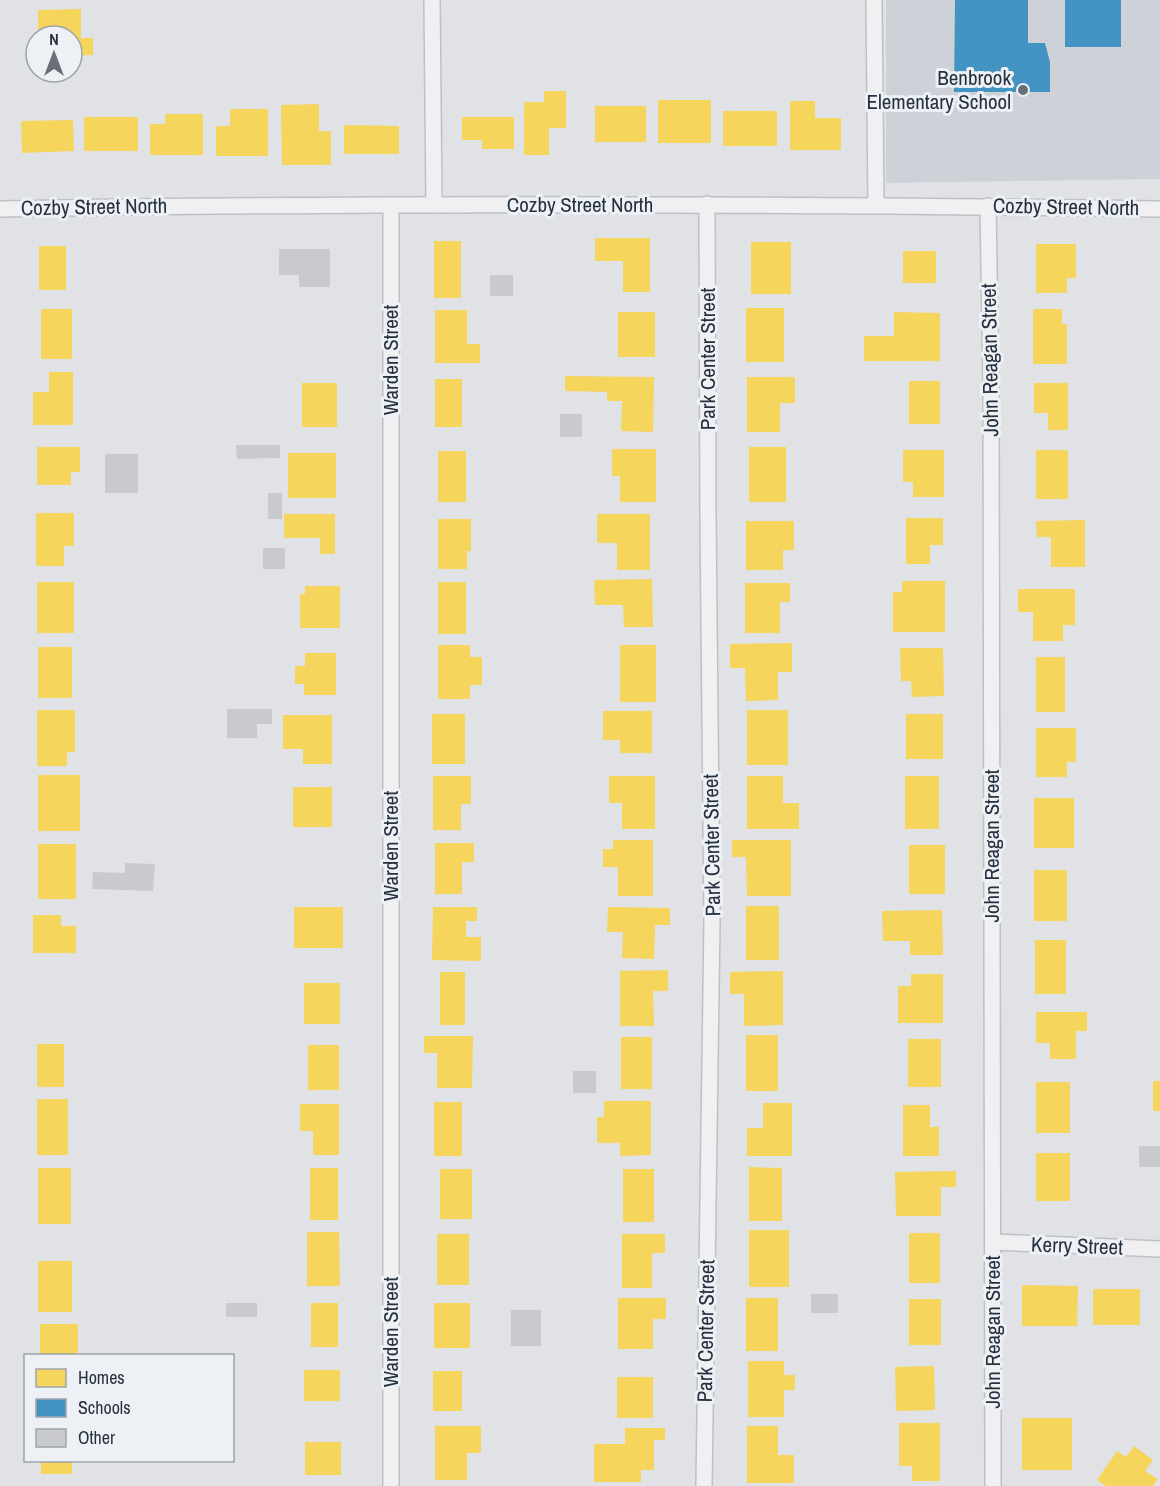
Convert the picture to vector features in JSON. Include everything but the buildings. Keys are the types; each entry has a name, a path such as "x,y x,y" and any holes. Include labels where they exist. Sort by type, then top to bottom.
{"street":[{"path":"432,0 434,205"},
{"path":"874,0 876,204"},
{"name":"Cozby Street North","path":"0,209 210,205 707,204 1160,208"},
{"name":"Park Center Street","path":"704,1486 712,920 707,204"},
{"name":"Warden Street","path":"391,205 391,1486"},
{"name":"John Reagan Street","path":"988,206 992,397 993,1486"},
{"name":"Kerry Street","path":"993,1242 1160,1249"}],"shaded area":[{"name":"Benbrook Elementary School","path":"886,0 1160,0 1160,179 886,183"}],"place":[{"name":"Benbrook Elementary School","path":"1023,90"}]}
